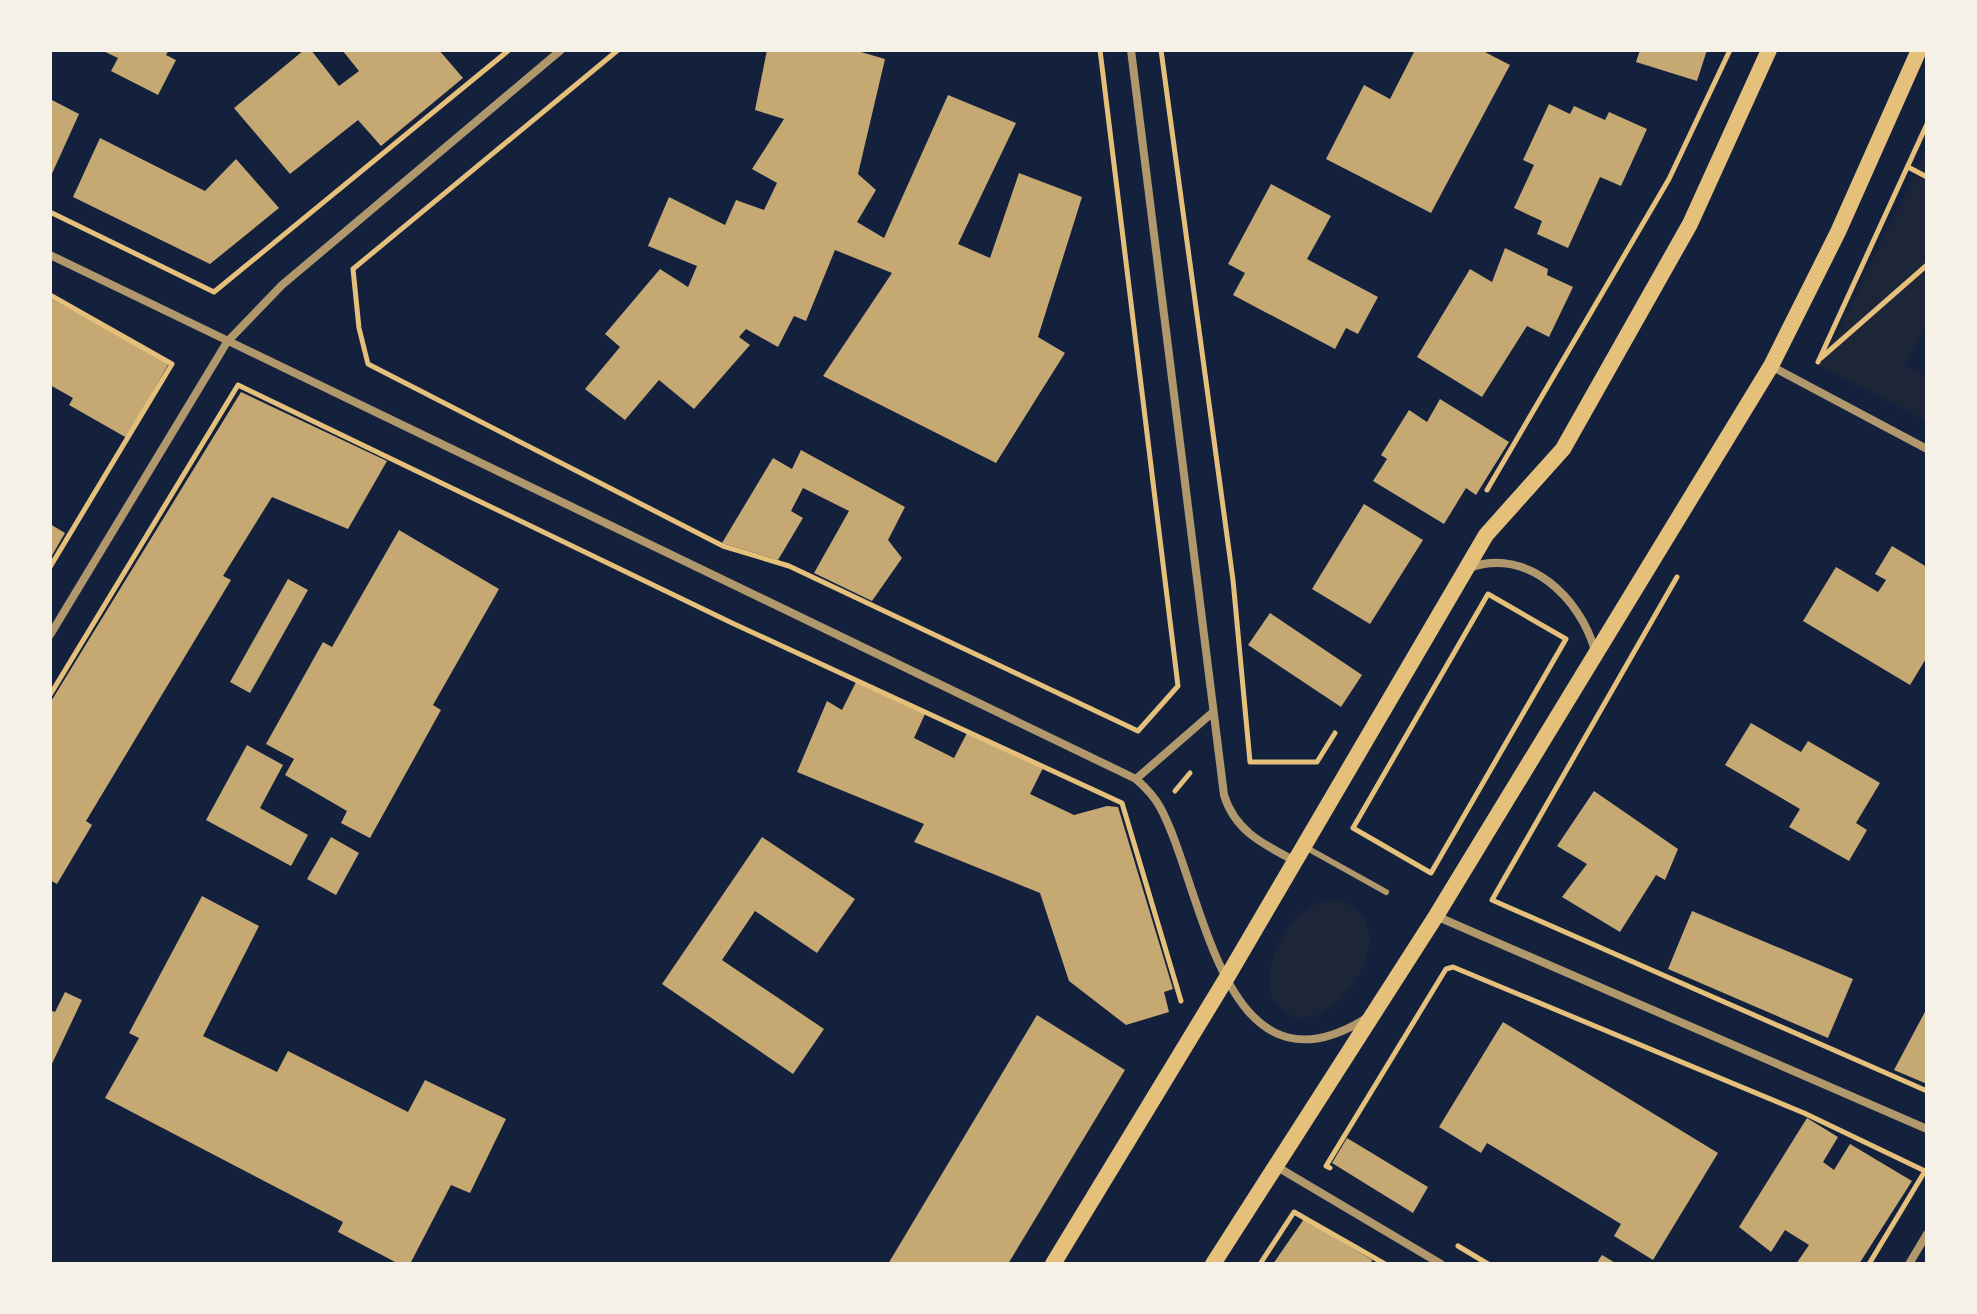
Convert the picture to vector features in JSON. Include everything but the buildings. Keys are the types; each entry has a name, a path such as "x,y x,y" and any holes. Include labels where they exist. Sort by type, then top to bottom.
{"main road":[{"path":"1053,1264 1226,979 1486,535 1563,449 1690,224 1769,50"},
{"path":"1213,1264 1369,1016 1436,916 1771,366 1838,232 1919,50"}],"street":[{"path":"50,635 227,342 282,285 561,50"},
{"path":"1131,50 1212,713 1230,814 1246,833 1295,861"},
{"path":"50,255 1136,779 1160,807 1211,948 1226,979 1258,1021 1282,1036 1306,1040 1327,1038 1369,1016"},
{"path":"1771,366 1927,449"},
{"path":"1467,568 1493,564 1516,567 1549,581 1580,613 1596,656"},
{"path":"1136,779 1212,713"},
{"path":"1436,916 1927,1129"},
{"path":"1274,1165 1441,1264"},
{"path":"1909,1264 1927,1234"}],"lane":[{"path":"1304,846 1386,892"}],"path":[{"path":"50,212 214,292 509,50"},
{"path":"618,50 353,269 359,328 368,364 723,546 789,566 1138,731 1178,686 1100,50"},
{"path":"1161,50 1233,580 1250,762 1317,762 1342,721"},
{"path":"1485,494 1669,179 1730,50"},
{"path":"1927,124 1818,362 1927,265"},
{"path":"1908,167 1927,177"},
{"path":"50,295 172,364 50,567"},
{"path":"50,695 238,385 732,623 1122,803 1181,1003"},
{"path":"1681,572 1492,900 1927,1091"},
{"path":"1488,594 1566,639 1431,873 1353,828 1488,594"},
{"path":"1171,796 1190,773"},
{"path":"1326,1166 1446,969 1453,967 1804,1113 1925,1171 1869,1264"},
{"path":"1260,1264 1294,1212 1385,1264"}],"shaded area":[{"path":"1927,150 1927,325 1904,364 1927,377 1927,421 1820,366"},
{"path":"1329,900 1354,908 1367,924 1369,945 1362,968 1350,989 1333,1006 1313,1016 1294,1016 1280,1008 1272,997 1269,984 1274,955 1297,917 1312,906"}]}
